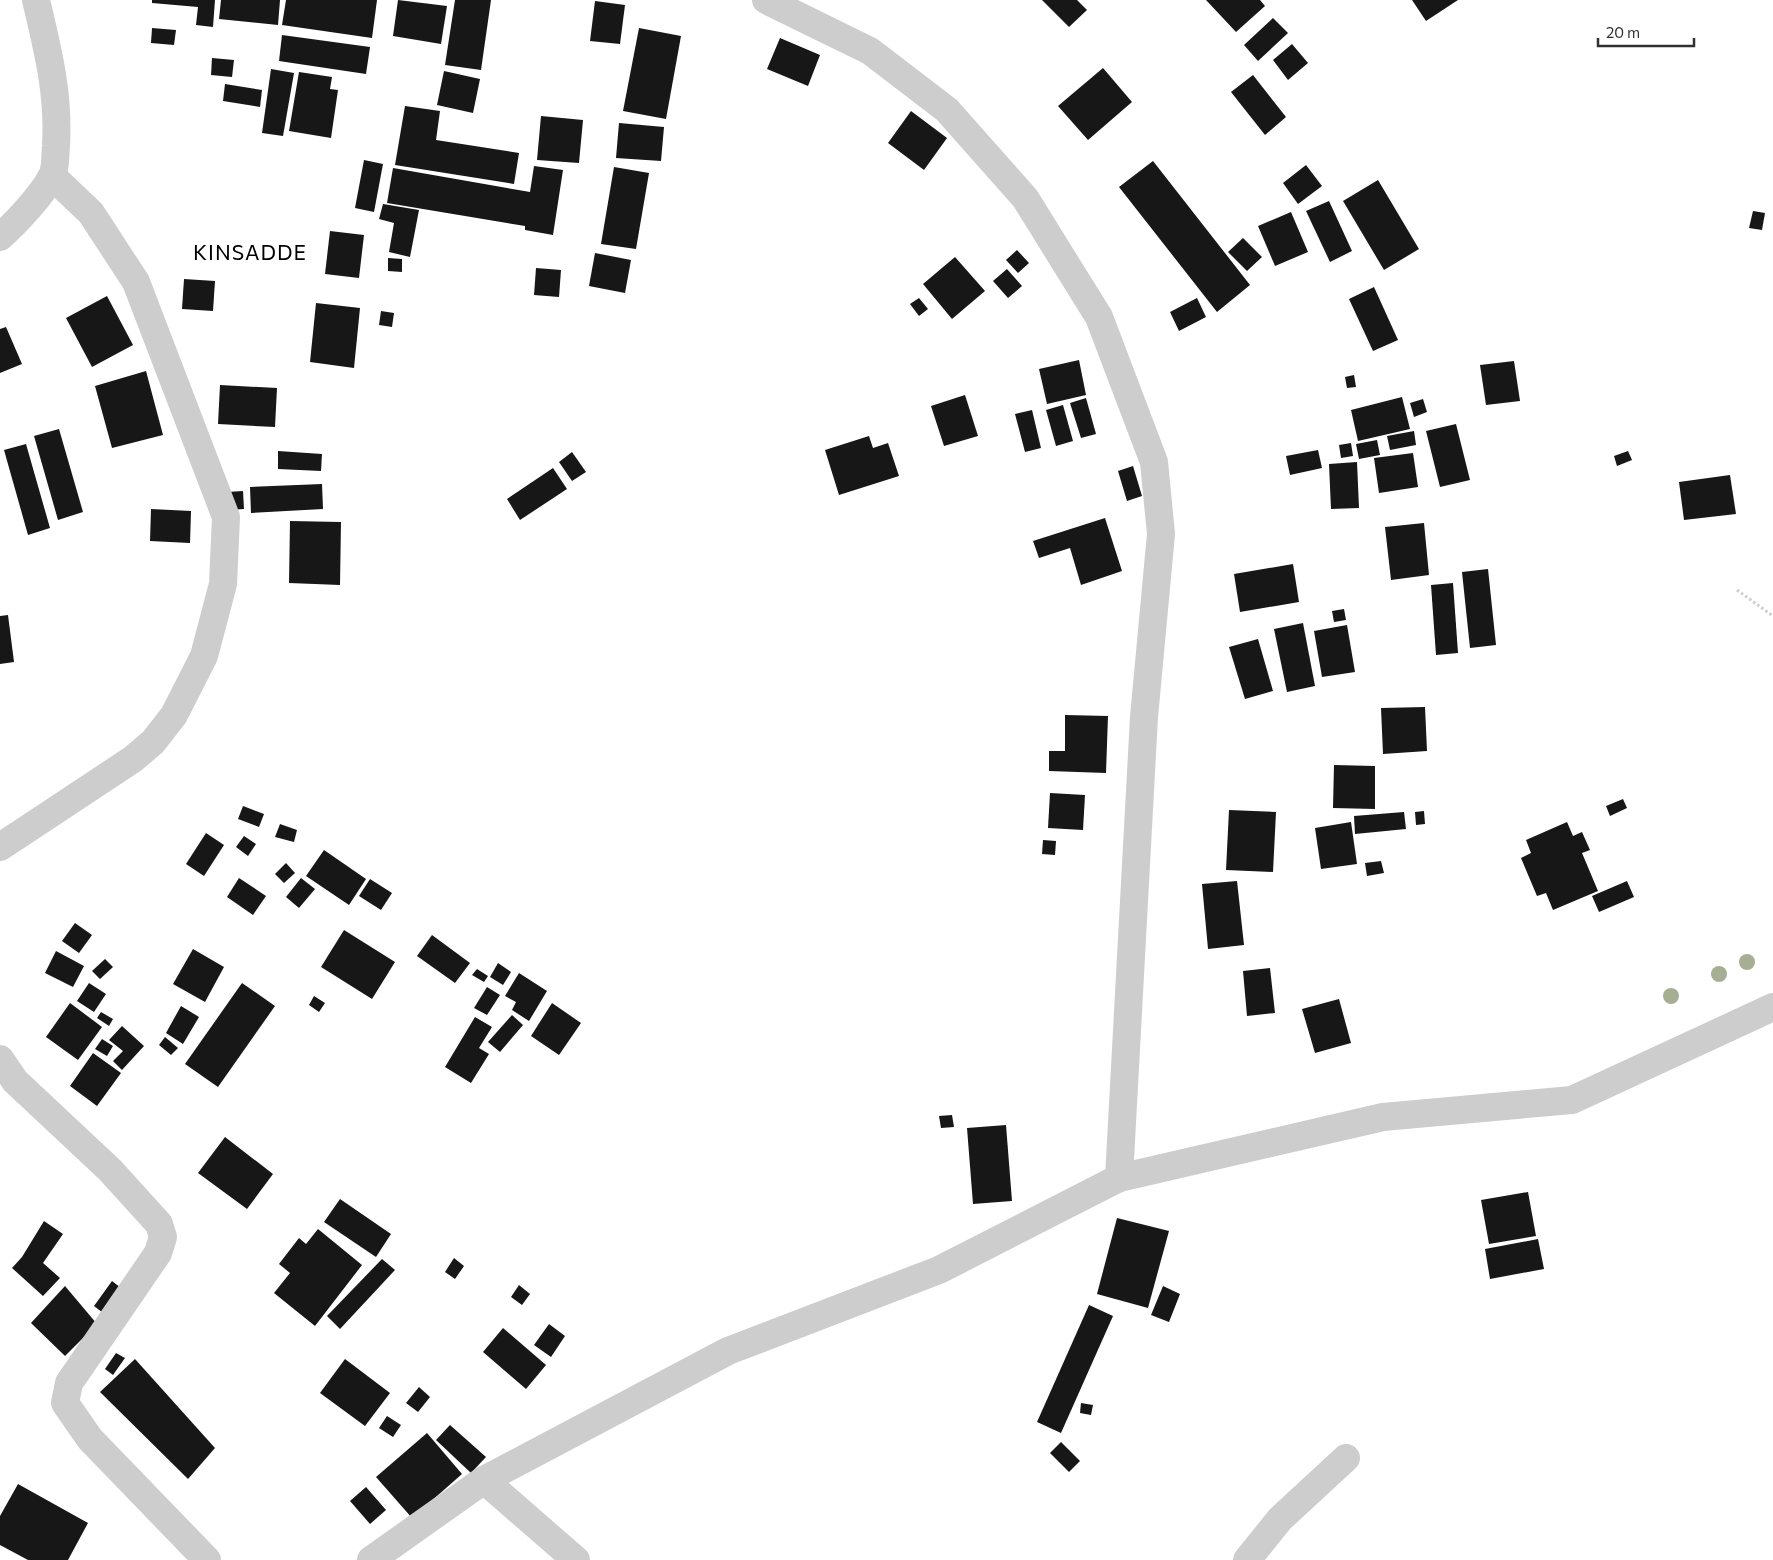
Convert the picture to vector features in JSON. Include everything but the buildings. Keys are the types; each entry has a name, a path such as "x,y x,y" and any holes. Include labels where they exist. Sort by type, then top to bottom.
{"street":[{"path":"0,237 15,224 52,176 57,125 54,77 36,0"},
{"path":"766,0 878,57 947,110 1025,198 1099,316 1154,462 1162,534 1144,717 1118,1178"},
{"path":"0,847 133,759 153,742 174,715 204,656 223,584 226,518 136,282 91,213 52,176"},
{"path":"372,1560 484,1480 728,1351 939,1270 1118,1178 1382,1117 1572,1100 1773,1007"},
{"path":"0,1059 15,1081 110,1170 159,1224 163,1237 158,1253 69,1383 65,1403 90,1439 207,1560"},
{"path":"1247,1560 1280,1519 1346,1458"},
{"path":"484,1480 576,1560"}],"path":[{"path":"1737,590 1773,616"}],"district":[{"name":"KINSADDE","path":"250,253"}]}
